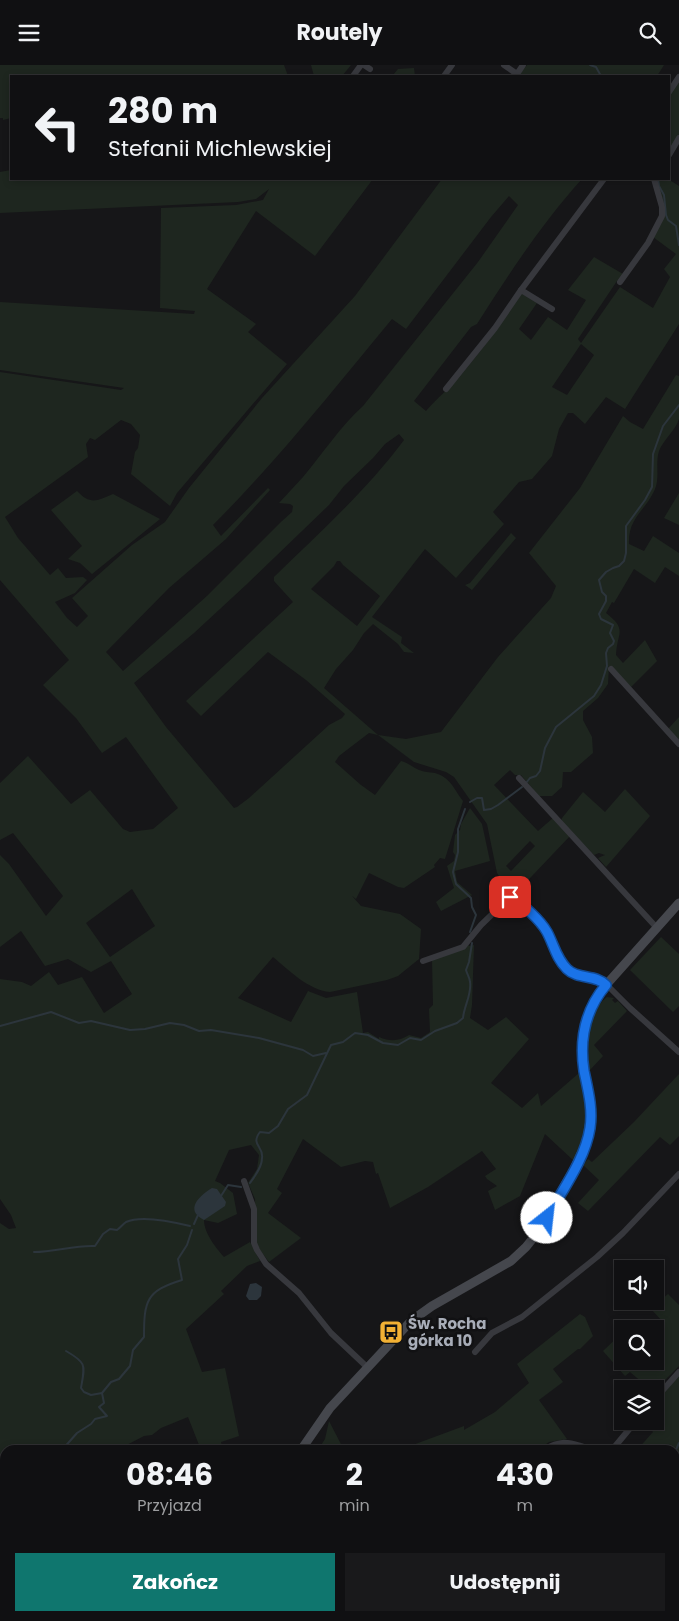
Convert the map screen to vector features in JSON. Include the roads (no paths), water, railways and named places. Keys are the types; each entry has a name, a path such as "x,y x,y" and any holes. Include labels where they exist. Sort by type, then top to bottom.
{"street":[{"path":"504,65 517,74 523,65"},
{"path":"354,75 365,67"},
{"path":"670,90 679,77"},
{"path":"670,153 679,138"},
{"path":"446,389 495,328 603,180"},
{"path":"620,282 648,243 662,216 662,207 654,180"},
{"path":"521,290 552,309"},
{"path":"611,669 679,744"},
{"path":"519,778 657,928"},
{"path":"423,961 463,947 481,925 510,897 544,926 556,955 567,969 576,975 603,981 679,1052"},
{"path":"304,1445 330,1408 401,1331 421,1313 511,1261 538,1232 574,1169 587,1141 591,1112 583,1060 583,1032 592,1004 606,985 679,903"},
{"path":"474,1352 492,1333 522,1317 597,1257 623,1233 679,1174"},
{"path":"244,1181 254,1209 254,1243 266,1264 298,1293 331,1333 367,1367"},
{"path":"664,1388 679,1371"},
{"path":"616,1445 629,1430"},
{"path":"553,1445 566,1442 578,1445"}],"waterway":[{"path":"590,65 596,67 600,75"},
{"path":"658,180 664,195 666,215 668,220 676,226 679,245"},
{"path":"526,783 540,771 545,748 556,727 594,696 601,685 607,666 606,653 614,641 610,633 613,625 601,619 599,614 606,601 606,596 602,592 599,580 606,572 619,566 624,561 626,553 626,526 652,487 653,454 663,426 679,405"},
{"path":"470,802 477,798 482,798 484,810 491,809 522,787"},
{"path":"465,809 458,829 458,852 453,872 456,884 471,898 472,907 476,915 470,932"},
{"path":"250,1183 262,1161 262,1154 256,1140 257,1136 260,1132 269,1133 278,1126 288,1109 307,1095 331,1045 343,1042 355,1033 368,1035 383,1043 398,1045 410,1038 421,1040 435,1031 457,1023 463,1018 470,991 470,981 466,970 472,943"},
{"path":"0,1026 51,1012 79,1023 91,1021 130,1030 145,1029 170,1023 184,1025 199,1031 211,1030 259,1038 303,1050 313,1056 326,1053"},
{"path":"221,1196 228,1185 241,1187"},
{"path":"194,1224 198,1215"},
{"path":"34,1252 95,1246 103,1234 110,1229 117,1230 126,1222 132,1220 158,1220 190,1226"},
{"path":"66,1445 77,1433 95,1419 107,1416 99,1407 104,1403 102,1393 111,1382 119,1379 130,1366 133,1350 144,1337 145,1314 154,1293 161,1288 182,1280 178,1259 187,1245 192,1230"},
{"path":"66,1351 83,1365 81,1388 84,1392 91,1395 102,1393"}],"place":[{"name":"Św. Rocha górka 10","path":"391,1332"}]}
